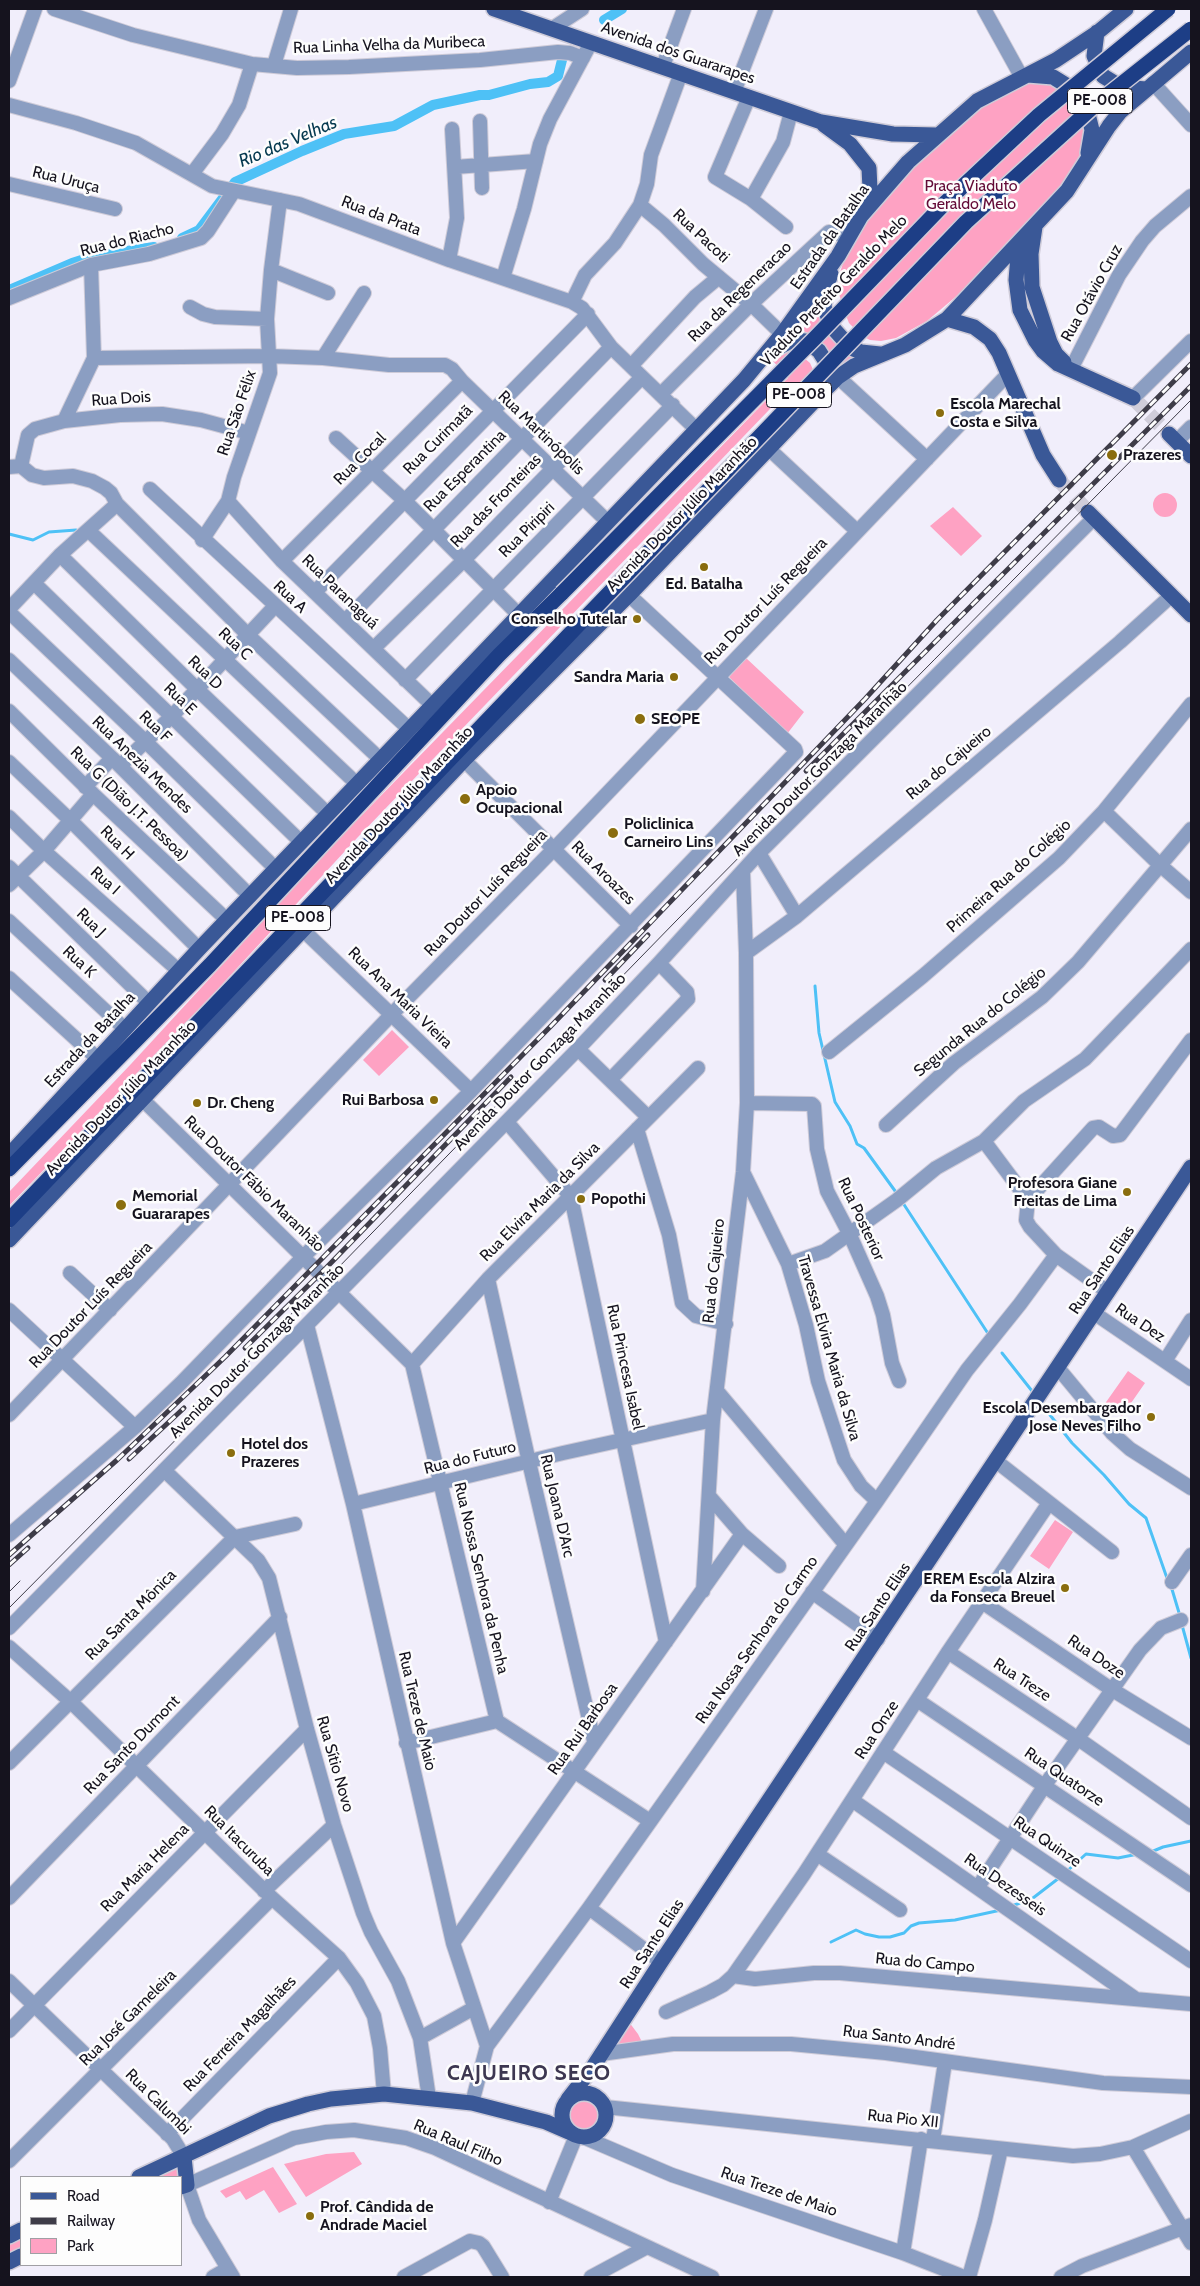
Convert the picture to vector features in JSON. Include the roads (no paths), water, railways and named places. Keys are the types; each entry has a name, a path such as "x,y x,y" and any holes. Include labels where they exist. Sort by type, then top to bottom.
{"highway":[{"name":"Viaduto Prefeito Geraldo Melo","path":"562,593 815,338 944,203 1039,115 1168,9"},
{"name":"Avenida Doutor Júlio Maranhão","path":"9,1220 966,222 1095,105 1191,29"},
{"name":"Avenida Doutor Júlio Maranhão","path":"9,1169 210,965 499,655 562,593"}],"main road":[{"name":"Avenida dos Guararapes","path":"494,9 592,41 821,122 893,134 936,136"},
{"name":"Estrada da Batalha","path":"765,357 838,256 861,216 908,162 977,101 1072,50 1123,10"},
{"path":"1097,32 1094,56 1103,76 1121,87 1149,86"},
{"path":"819,396 838,377 854,366 905,345 947,319 1036,226 1071,186 1109,126 1130,102 1191,52"},
{"path":"1024,76 1053,77 1066,85 1080,99 1088,114 1092,130 1091,142 1084,166"},
{"name":"Avenida dos Guararapes","path":"821,122 850,144 868,168 870,189 861,216"},
{"path":"1036,226 1030,272 1034,295 1043,324 1056,354 1071,369"},
{"path":"1019,243 1016,280 1020,310 1028,331 1049,357 1058,364 1132,398"},
{"path":"838,256 826,288 824,307 827,318 832,327 851,348 861,352 880,354"},
{"path":"947,319 974,327 986,335 1000,353 1043,455 1058,480"},
{"path":"199,950 765,357 778,346 792,340 805,342 814,348 822,356 828,371 819,396"},
{"name":"Avenida Doutor Júlio Maranhão","path":"9,1240 304,931 464,760 629,595 819,396"},
{"path":"1173,438 1191,456"},
{"path":"1091,515 1191,615"},
{"name":"Estrada da Batalha","path":"9,1155 199,950"},
{"name":"Rua Santo Elias","path":"566,2102 597,2061 1191,1167"},
{"path":"141,2176 282,2112 331,2099 384,2094 472,2103 535,2119 576,2135 591,2136 602,2128 607,2114 603,2103 597,2061"},
{"path":"535,2119 551,2116 566,2102 582,2092 589,2092 603,2103"},
{"path":"566,2102 562,2119 576,2135"},
{"name":"Rua Calumbi","path":"184,2157 184,2186"}],"street":[{"path":"9,81 34,9"},
{"name":"Rua Linha Velha da Muribeca","path":"54,9 134,35 252,64 297,68 349,67 480,60 558,52 570,53 583,58"},
{"path":"274,65 291,9"},
{"path":"553,28 582,9"},
{"path":"663,66 684,9"},
{"path":"734,92 766,9"},
{"path":"984,9 1024,76"},
{"path":"503,278 524,209 540,144 550,119 592,41"},
{"path":"192,174 222,134 239,105 252,64"},
{"path":"572,302 585,274 615,243 640,205 647,184 651,155 681,73"},
{"path":"1149,86 1191,125"},
{"path":"749,97 714,174 716,179 750,199 786,226"},
{"name":"Rua da Prata","path":"9,106 76,123 136,143 212,186 314,209 449,260 579,305 588,314 611,347 697,430"},
{"path":"750,199 783,142 791,112"},
{"path":"480,121 482,188"},
{"path":"449,260 457,218 452,129"},
{"path":"455,167 481,163 536,161"},
{"name":"Rua Uruça","path":"9,184 115,209"},
{"name":"Rua do Riacho","path":"9,298 91,264 149,254 201,238 208,231 230,190"},
{"name":"Rua Otávio Cruz","path":"1071,369 1119,275 1142,240 1155,226 1191,196"},
{"name":"Rua São Félix","path":"202,540 228,501 249,432 270,373 267,320 270,270 280,200"},
{"name":"Rua Pacoti","path":"640,205 664,224 703,264 719,276 782,334"},
{"name":"Rua da Regeneracao","path":"661,394 750,304 829,232 835,232 847,239"},
{"path":"64,421 94,358 91,264"},
{"path":"270,270 328,293"},
{"path":"631,366 695,297 719,276"},
{"path":"94,358 269,356 323,358 364,293"},
{"path":"190,307 203,314 215,317 267,320"},
{"name":"Rua Curimatã","path":"315,592 588,314"},
{"path":"1132,398 1191,340"},
{"name":"Rua Esperantina","path":"346,620 432,529 611,347"},
{"name":"Rua Martinópolis","path":"323,358 389,365 439,364 452,369 492,411 607,521"},
{"name":"Rua Doutor Luís Regueira","path":"9,1415 1008,374"},
{"name":"Rua das Fronteiras","path":"374,648 463,561 642,377"},
{"path":"838,377 927,459"},
{"name":"Rua Cocal","path":"282,561 462,381"},
{"name":"Rua Piripiri","path":"405,680 583,499 672,405"},
{"name":"Rua Dois","path":"15,467 28,434 35,429 64,421 120,415 162,414 201,420 249,432"},
{"path":"1173,438 1191,427"},
{"path":"336,438 404,500 518,614"},
{"path":"769,449 857,531"},
{"path":"15,467 37,477 73,476 92,481 111,493 117,504 248,635 380,760"},
{"name":"Rua A","path":"150,489 202,540 409,729"},
{"name":"Rua Paranaguá","path":"228,501 282,561 346,620 432,705"},
{"path":"9,611 60,555 117,504"},
{"name":"Avenida Doutor Gonzaga Maranhão","path":"9,1628 578,1049 660,963 759,852 1091,515"},
{"name":"Rua C","path":"88,530 357,784"},
{"name":"Rua D","path":"60,555 196,689 328,814"},
{"name":"Rua E","path":"34,583 301,842"},
{"path":"629,595 717,678"},
{"name":"Rua do Cajueiro","path":"746,954 797,916 1120,642 1171,596"},
{"path":"12,876 44,851 70,820 89,791 116,762 146,742 275,606"},
{"name":"Rua F","path":"9,611 276,869"},
{"name":"Rua Anezia Mendes","path":"9,660 116,762 250,896"},
{"name":"Avenida Doutor Gonzaga Maranhão","path":"9,1535 135,1427 181,1383 303,1256 471,1091 631,926 796,750 717,678"},
{"name":"Primeira Rua do Colégio","path":"829,1052 924,976 1058,858 1104,811 1191,704"},
{"name":"Rua G (Dião J.T. Pessoa)","path":"9,711 89,791 227,920"},
{"name":"Rua Aroazes","path":"464,760 631,926"},
{"name":"Rua H","path":"9,762 70,820 199,950"},
{"path":"1104,811 1191,892"},
{"name":"Rua I","path":"9,816 44,851 179,971"},
{"name":"Segunda Rua do Colégio","path":"886,1125 954,1063 1042,997 1078,962 1191,829"},
{"path":"759,852 797,916"},
{"name":"Rua do Cajueiro","path":"703,1591 713,1420 743,1172 747,1103 746,954 743,872"},
{"name":"Rua J","path":"12,876 149,1003"},
{"name":"Rua K","path":"9,921 125,1029"},
{"name":"Rua Ana Maria Vieira","path":"304,931 471,1091"},
{"path":"788,1264 825,1251 897,1200 936,1168 984,1141 1024,1101 1085,1059 1191,949"},
{"path":"610,1080 688,999 687,992 660,963"},
{"path":"9,980 97,1058"},
{"path":"1108,1292 1056,1254 1026,1221 1028,1200 1093,1128 1099,1127 1113,1136 1120,1135 1191,1040"},
{"path":"578,1049 648,1118"},
{"name":"Rua Elvira Maria da Silva","path":"412,1364 488,1279 698,1068"},
{"name":"Rua Doutor Fábio Maranhão","path":"143,1100 229,1186 340,1292"},
{"name":"Rua Posterior","path":"747,1103 812,1104 814,1106 821,1170 827,1191 850,1235 877,1296 883,1315 892,1364 899,1381"},
{"name":"Rua Princesa Isabel","path":"507,1122 570,1197 666,1642"},
{"path":"637,1129 669,1235 682,1303 696,1316 726,1324"},
{"path":"984,1141 1028,1200"},
{"name":"Travessa Elvira Maria da Silva","path":"743,1172 788,1264 806,1325 818,1381 844,1460 860,1486 878,1501"},
{"name":"Rua Nossa Senhora do Carmo","path":"487,2046 589,1908 845,1544 878,1501 967,1370 1020,1304 1056,1254"},
{"path":"70,1273 110,1310"},
{"name":"Rua Joana D'Arc","path":"488,1279 528,1462 594,1742"},
{"path":"340,1292 412,1364"},
{"path":"9,1310 64,1359 135,1427"},
{"name":"Rua Dez","path":"1094,1313 1191,1379"},
{"path":"1165,1361 1191,1320"},
{"name":"Rua Treze de Maio","path":"306,1325 353,1504 452,1943 487,2046"},
{"name":"Rua Nossa Senhora da Penha","path":"412,1364 497,1722"},
{"path":"1058,1368 1112,1433 1130,1449 1191,1488"},
{"path":"717,1391 845,1544"},
{"name":"Rua do Futuro","path":"353,1504 623,1439 713,1420"},
{"path":"996,1461 1112,1552"},
{"name":"Rua Sítio Novo","path":"164,1470 258,1560 266,1571 280,1617 306,1730 334,1825 363,1913 371,1932 394,1973 420,2038 429,2098"},
{"path":"709,1496 742,1534 779,1566"},
{"name":"Rua Onze","path":"733,1976 817,1854 948,1652 1049,1503"},
{"path":"234,1537 295,1524"},
{"name":"Rua Rui Barbosa","path":"452,1943 742,1534"},
{"name":"Rua Santa Mônica","path":"9,1763 234,1537"},
{"path":"1172,1582 1191,1555"},
{"path":"812,1592 878,1639"},
{"name":"Rua Doze","path":"982,1602 1111,1689 1191,1738"},
{"name":"Rua Santo Dumont","path":"9,1898 280,1617"},
{"path":"978,1887 1111,1689 1153,1635 1172,1622 1181,1620"},
{"name":"Rua Itacuruba","path":"9,1647 70,1701 268,1894 339,1958 357,1983 374,2016 380,2048 384,2094"},
{"name":"Rua Treze","path":"948,1652 1077,1738 1191,1818"},
{"name":"Rua Quatorze","path":"917,1700 1191,1885"},
{"path":"406,1743 497,1722 650,1821"},
{"name":"Rua Maria Helena","path":"9,2031 306,1730"},
{"name":"Rua Quinze","path":"884,1752 1191,1961"},
{"name":"Rua Dezesseis","path":"852,1800 978,1887 1137,2001"},
{"name":"Rua José Gameleira","path":"9,2161 101,2070 334,1825"},
{"path":"817,1854 900,1910"},
{"path":"589,1908 661,1962"},
{"name":"Rua Ferreira Magalhães","path":"167,2134 339,1958"},
{"name":"Rua do Campo","path":"733,1976 755,1979 814,1973 840,1973 1137,2001 1191,2004"},
{"path":"666,2012 724,1985 733,1976"},
{"name":"Rua Calumbi","path":"9,1981 167,2134 179,2147 184,2157"},
{"path":"420,2038 474,2008"},
{"name":"Rua Santo André","path":"597,2061 673,2044 790,2044 886,2053 1103,2083 1191,2087"},
{"path":"472,2103 487,2046"},
{"path":"903,2252 945,2062"},
{"name":"Rua Pio XII","path":"603,2103 1073,2156 1100,2154 1133,2147 1191,2121"},
{"name":"Rua Raul Filho","path":"184,2186 294,2138 326,2132 354,2130 406,2138 435,2148 712,2277"},
{"path":"549,2202 576,2135"},
{"name":"Rua Treze de Maio","path":"576,2135 672,2175 903,2252 964,2277"},
{"path":"1133,2147 1187,2227 1191,2243"},
{"path":"969,2277 985,2220 1001,2149"},
{"name":"Rua Calumbi","path":"184,2186 199,2220 230,2273"},
{"path":"1061,2277 1082,2266 1187,2227"},
{"path":"404,2277 465,2243 474,2242 483,2246 502,2277"},
{"path":"591,2277 647,2247"},
{"path":"213,2277 230,2273"}],"waterway":[{"name":"Rio das Velhas","path":"604,20 622,9"},
{"name":"Rio das Velhas","path":"182,238 199,230 235,182 344,134 394,126 433,105 480,95 489,95 530,84 548,82 558,76 562,60"},
{"name":"Rio das Velhas","path":"9,290 72,263 94,256 154,247"},
{"path":"9,534 33,540 49,532 76,530"},
{"path":"815,986 819,1033 835,1102 850,1126 857,1144 864,1148 898,1195"},
{"path":"901,1200 989,1335"},
{"path":"1002,1353 1032,1391"},
{"path":"1043,1406 1072,1443 1104,1475 1129,1504 1146,1518 1168,1581"},
{"path":"1171,1586 1180,1616"},
{"path":"1182,1625 1191,1658"},
{"path":"1151,1852 1163,1847 1191,1841"},
{"path":"1066,1872 1086,1854 1118,1858 1138,1854"},
{"path":"1012,1906 1033,1898 1059,1878"},
{"path":"831,1942 856,1930 879,1937 890,1937 904,1933 911,1926 919,1923 955,1920 1001,1910"}],"tunnel":[{"path":"1133,398 1169,434"},
{"path":"1059,480 1088,512"}],"tram line":[{"path":"9,1608 228,1387 277,1328 1191,400"},
{"path":"9,1592 20,1581"}],"railway":[{"path":"9,1555 117,1460 225,1357 552,1025 865,699 937,620 1191,364"},
{"path":"806,771 1191,386"},
{"path":"605,980 648,935"},
{"path":"245,1348 326,1268 511,1077"},
{"path":"129,1459 184,1408"},
{"path":"9,1565 28,1548"}],"place":[{"name":"Escola Marechal Costa e Silva","path":"940,413"},
{"name":"Prazeres","path":"1112,455"},
{"name":"Ed. Batalha","path":"704,567"},
{"name":"Conselho Tutelar","path":"637,619"},
{"name":"Sandra Maria","path":"674,677"},
{"name":"SEOPE","path":"640,719"},
{"name":"Apoio Ocupacional","path":"465,799"},
{"name":"Policlinica Carneiro Lins","path":"613,833"},
{"name":"Rui Barbosa","path":"434,1100"},
{"name":"Dr. Cheng","path":"197,1103"},
{"name":"Profesora Giane Freitas de Lima","path":"1127,1192"},
{"name":"Popothi","path":"581,1199"},
{"name":"Memorial Guararapes","path":"121,1205"},
{"name":"Escola Desembargador Jose Neves Filho","path":"1151,1417"},
{"name":"Hotel dos Prazeres","path":"231,1453"},
{"name":"EREM Escola Alzira da Fonseca Breuel","path":"1065,1588"},
{"name":"Prof. Cândida de Andrade Maciel","path":"310,2216"}],"district":[{"name":"CAJUEIRO SECO","path":"529,2074"}],"park label":[{"name":"Praça Viaduto Geraldo Melo","path":"971,195"}]}
